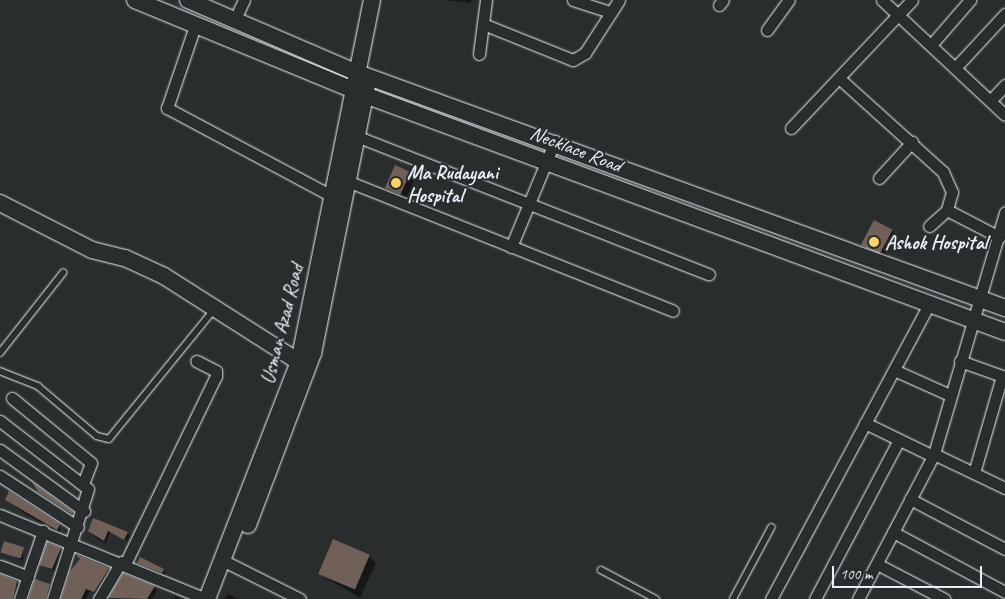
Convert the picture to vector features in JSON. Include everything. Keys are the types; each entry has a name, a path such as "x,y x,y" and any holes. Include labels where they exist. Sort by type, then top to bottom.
{"main road":[{"name":"Necklace Road","path":"135,0 196,23 358,92 547,160 1005,332"},
{"name":"Necklace Road","path":"188,0 362,74 555,140 1005,308"},
{"name":"Usman Azad Road","path":"207,599 227,562 311,360 341,179 362,74 372,0"},
{"name":"Usman Azad Road","path":"218,599 227,562 299,362 332,196 341,179 356,136 358,92"},
{"path":"0,203 92,250 158,273 299,362"}],"street":[{"path":"236,19 244,0"},
{"path":"479,54 486,0"},
{"path":"573,0 611,12"},
{"path":"483,24 573,60 585,53 619,0"},
{"path":"766,30 788,0"},
{"path":"882,0 1005,115"},
{"path":"791,128 912,0"},
{"path":"931,44 970,0"},
{"path":"955,68 1005,14"},
{"path":"196,23 167,108 332,196"},
{"path":"840,78 943,172 952,192 947,210 929,226"},
{"path":"991,100 1005,84"},
{"path":"356,136 528,205 709,274"},
{"path":"511,247 555,140"},
{"path":"879,178 912,142"},
{"path":"341,179 673,311"},
{"path":"947,210 999,237"},
{"path":"861,598 933,455 978,297 999,237 1005,212"},
{"path":"771,599 929,304"},
{"path":"99,599 123,563 216,376 216,371 196,361"},
{"path":"960,361 1004,377 974,473"},
{"path":"894,370 950,395"},
{"path":"12,398 91,463 83,484"},
{"path":"0,420 83,484 89,491 84,511 53,599"},
{"path":"865,423 899,440 1004,485"},
{"path":"815,599 899,440"},
{"path":"0,450 84,511"},
{"path":"0,476 78,527"},
{"path":"910,499 1005,549"},
{"path":"0,515 73,542 207,599"},
{"path":"20,599 43,531"},
{"path":"893,532 1005,592"},
{"path":"227,562 300,599"},
{"path":"877,564 944,599"},
{"path":"0,566 28,577"}],"lane":[{"path":"0,353 62,273"},
{"path":"0,371 38,386 97,436 109,439 216,308"},
{"path":"733,599 770,528"},
{"path":"601,570 656,599"}],"building":[{"path":"395,165 411,172 400,195 385,188"},
{"path":"874,220 893,230 879,255 861,245"},
{"path":"32,482 73,512 72,514 38,492"},
{"path":"9,491 60,524 57,530 5,500"},
{"path":"93,518 128,532 124,540 108,531 104,541 88,531"},
{"path":"333,539 370,555 355,590 318,574"},
{"path":"4,541 24,547 21,559 0,552"},
{"path":"47,542 61,548 52,569 39,565"},
{"path":"75,554 109,568 94,592 86,589 81,599 61,599 70,571 80,559"},
{"path":"140,557 164,569 162,573 137,563"},
{"path":"123,573 155,586 147,599 108,598"},
{"path":"0,574 17,581 13,599 0,599"},
{"path":"35,579 50,584 46,599 28,599"}],"place":[{"name":"Ma Rudayani Hospital","path":"396,183"},
{"name":"Ashok Hospital","path":"874,242"}]}
